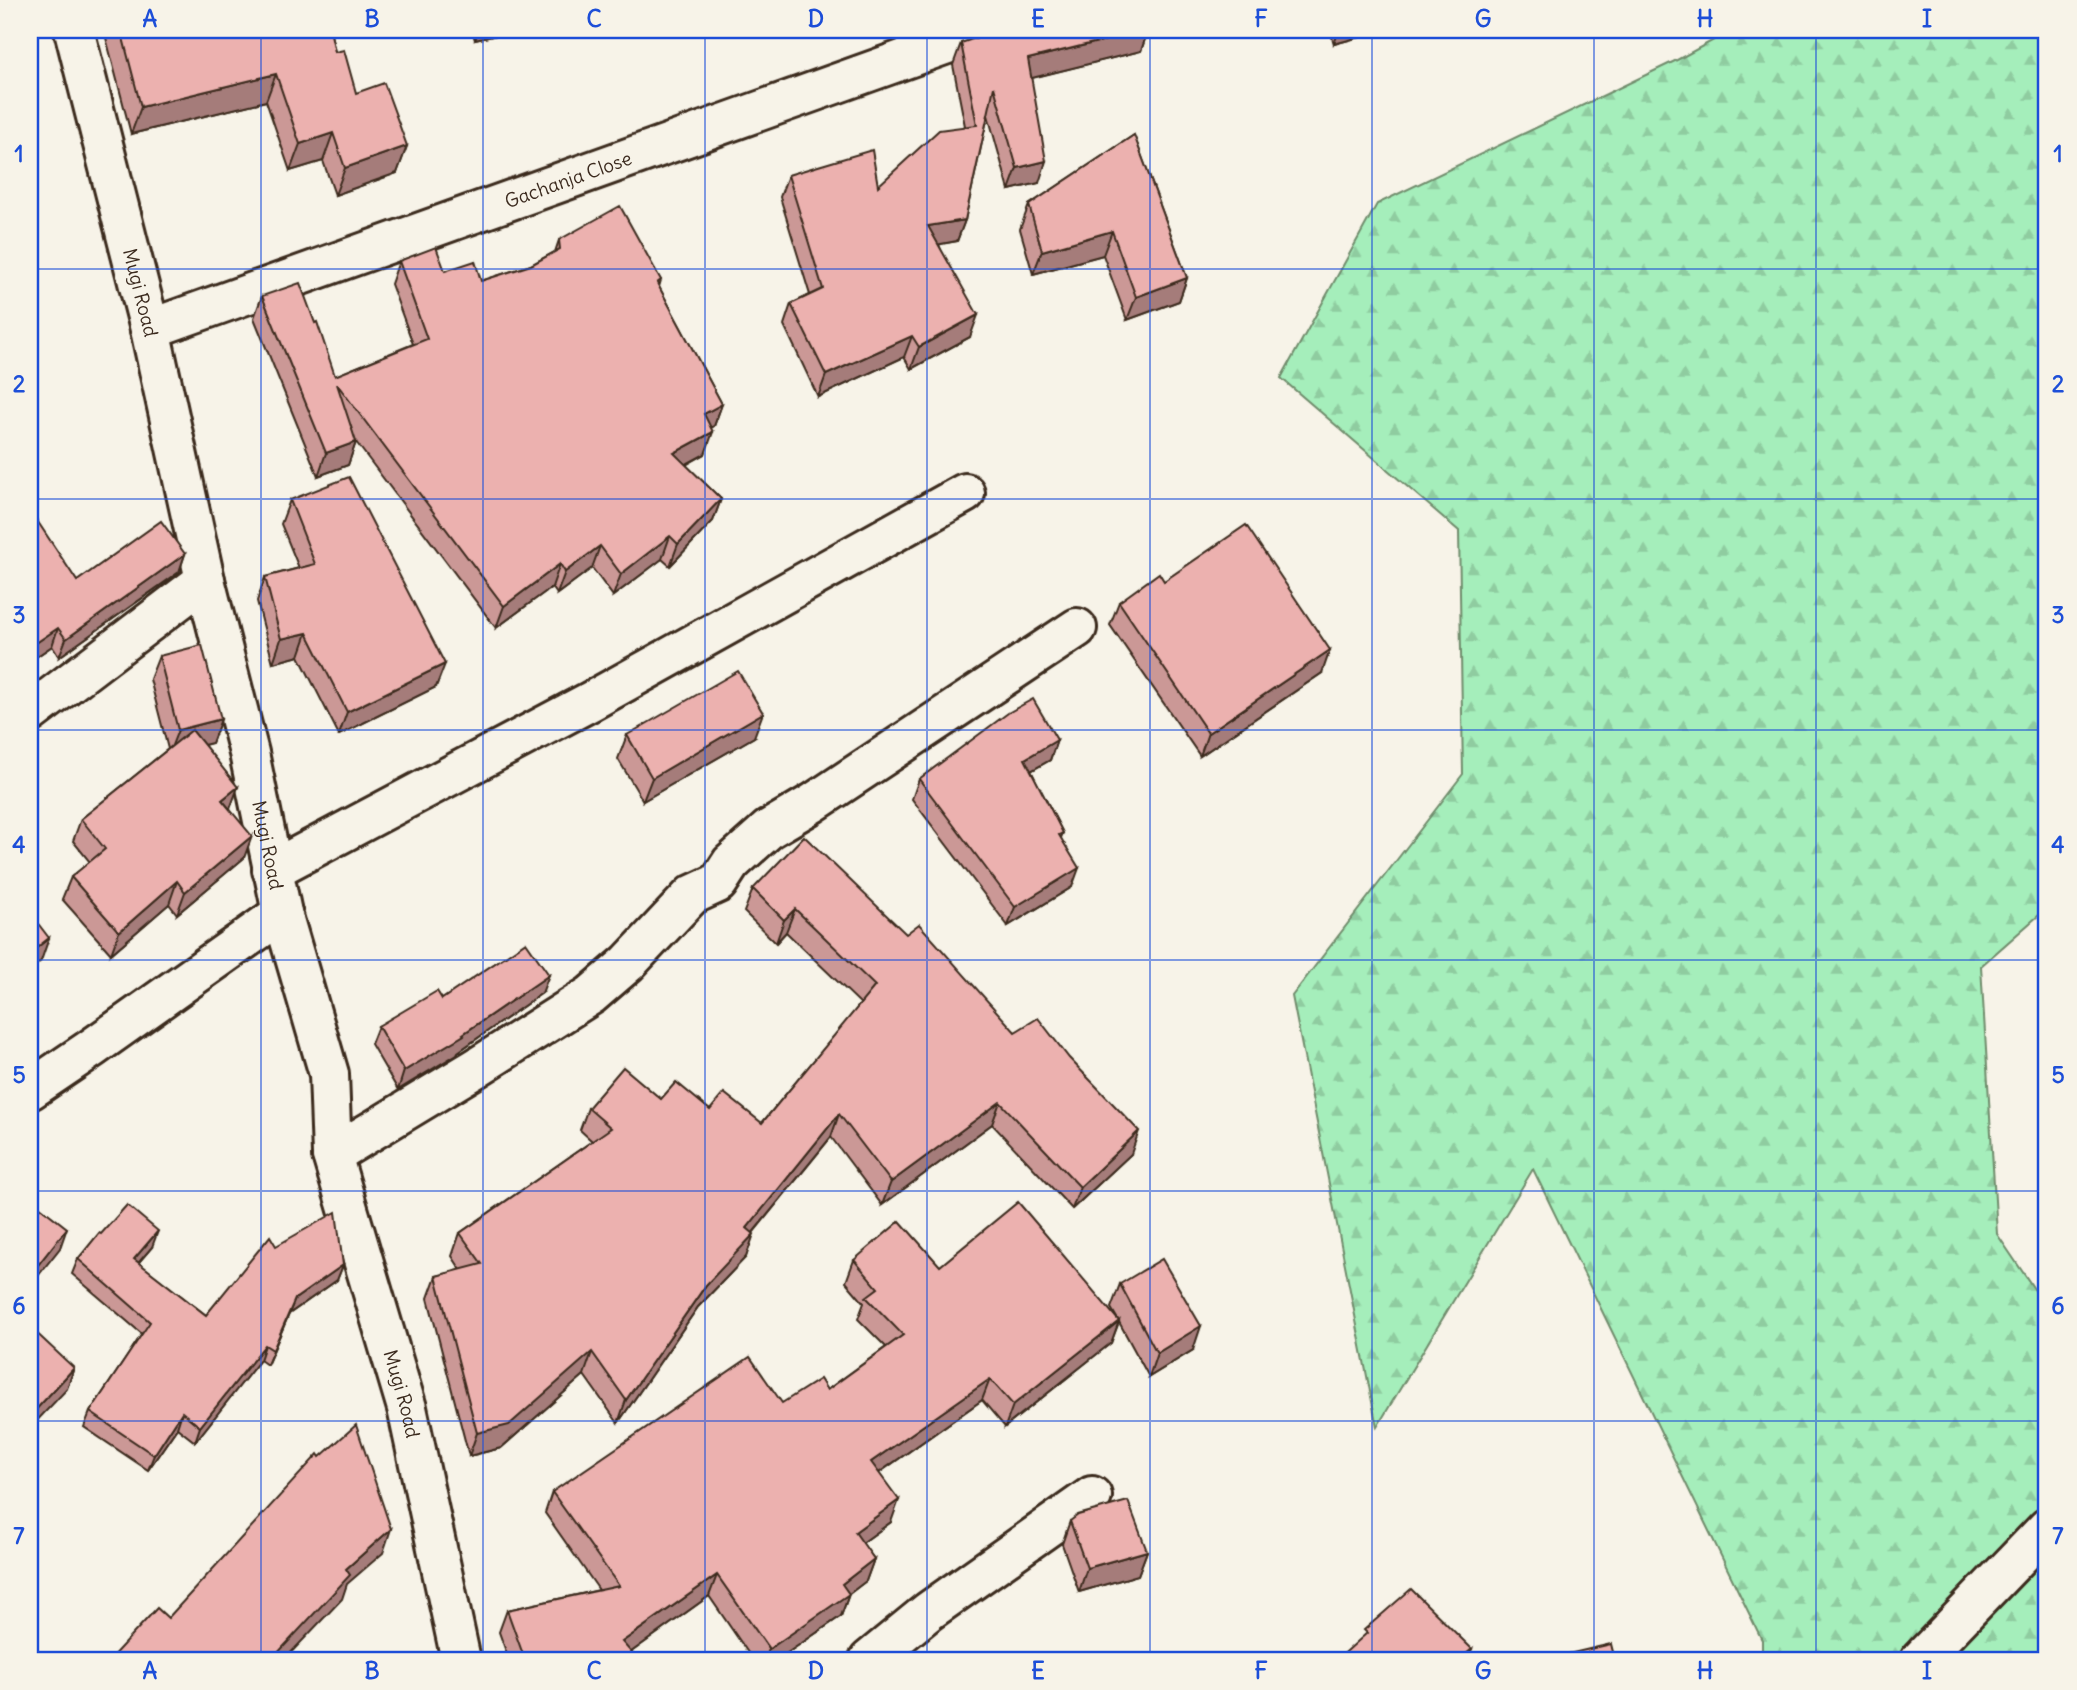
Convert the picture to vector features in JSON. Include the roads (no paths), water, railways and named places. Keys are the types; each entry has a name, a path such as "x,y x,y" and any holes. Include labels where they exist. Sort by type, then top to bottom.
{"street":[{"name":"Mugi Road","path":"74,30 150,329 205,580 249,753 282,913 329,1074 332,1155 407,1408 461,1660"},
{"name":"Gachanja Close","path":"150,329 986,30"},
{"path":"272,870 591,701 965,493"},
{"path":"30,713 205,580"},
{"path":"332,1155 591,995 628,963 692,895 718,883 731,863 769,829 813,803 1077,628"},
{"path":"30,1090 282,913"},
{"path":"869,1660 929,1611 1092,1496"},
{"path":"1920,1660 2047,1528"}]}
